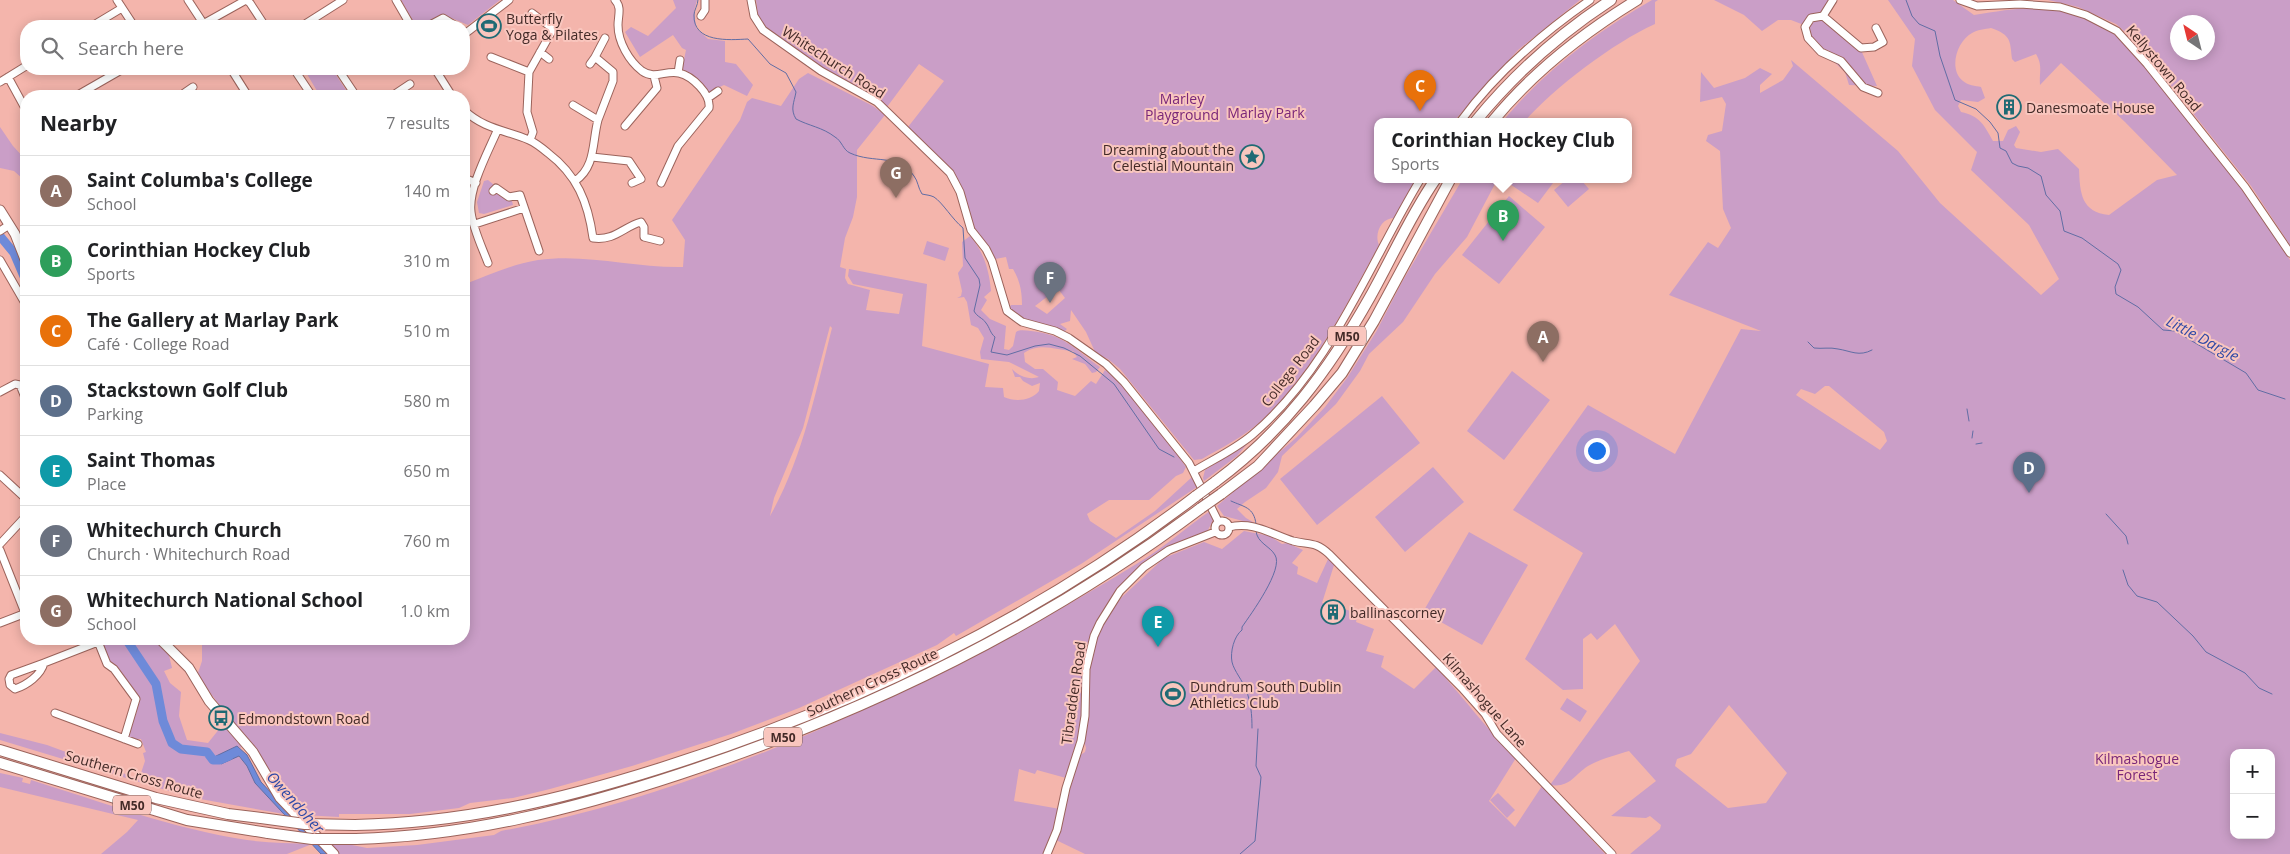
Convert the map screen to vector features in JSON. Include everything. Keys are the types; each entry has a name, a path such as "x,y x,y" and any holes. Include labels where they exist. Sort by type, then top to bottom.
{"highway":[{"path":"1478,118 1497,96 1551,44 1611,0"},
{"path":"1496,118 1526,84 1591,29 1637,0"},
{"name":"Southern Cross Route","path":"0,750 156,798 228,814 306,824 405,824 482,814 608,785 690,759 778,727 898,675 997,624 1104,561 1165,520 1215,482 1270,435 1313,387 1369,298 1433,183"},
{"name":"Southern Cross Route","path":"0,763 187,820 312,839 356,839 433,834 501,824 634,789 788,735 899,687 1029,620 1130,558 1258,466 1342,373 1374,320 1448,183"}],"main road":[{"path":"0,210 20,249"},
{"path":"166,645 189,668 209,701 253,752 280,798 334,854"}],"street":[{"path":"117,0 130,20"},
{"path":"188,0 201,20"},
{"path":"212,20 246,0 261,20"},
{"path":"311,20 343,0"},
{"path":"396,0 408,20"},
{"path":"470,28 509,0"},
{"path":"615,0 620,8 618,32 631,62 643,72 654,76 678,73 697,85 708,98 709,108 678,146 661,183"},
{"path":"701,16 705,0"},
{"name":"Whitechurch Road","path":"751,0 754,16 763,30 821,71 877,102 950,173 960,192 972,230 992,261 1004,304 1013,317 1022,322 1062,334 1106,364 1153,416 1194,471 1218,521"},
{"path":"1463,118 1498,78 1525,51 1558,23 1590,0"},
{"path":"1833,0 1823,16 1811,18 1805,26 1806,32 1811,42 1821,52 1844,64 1864,87 1878,93"},
{"name":"Kellystown Road","path":"1960,0 1977,6 2020,4 2060,7 2091,17 2117,31 2147,64 2245,188 2290,253"},
{"path":"102,20 122,8"},
{"path":"530,140 533,132 527,112 529,72 552,28 532,13"},
{"path":"1823,16 1861,48 1874,47 1883,42 1876,28"},
{"path":"590,64 605,38"},
{"path":"540,52 548,59"},
{"path":"490,57 529,72"},
{"path":"576,181 586,173 592,157 598,120 610,89 613,72 595,57"},
{"path":"678,73 680,60"},
{"path":"0,82 20,70"},
{"path":"86,90 113,75"},
{"path":"235,75 244,90"},
{"path":"298,75 308,90"},
{"path":"342,75 352,90"},
{"path":"439,75 448,90"},
{"path":"625,126 657,88 654,76"},
{"path":"8,77 20,99"},
{"path":"401,90 410,84"},
{"path":"189,90 193,87"},
{"path":"708,98 718,90"},
{"path":"573,105 598,120"},
{"path":"470,114 497,131 530,140 561,163 576,181 589,212 593,238 616,235 641,222 644,227 644,236 660,242"},
{"path":"488,263 471,212 471,202 476,183 497,131"},
{"path":"592,157 629,161 641,179 632,184"},
{"path":"470,180 476,183"},
{"name":"College Road","path":"1194,471 1251,436 1304,378 1343,319 1418,183"},
{"path":"493,191 496,188 509,197 520,195 539,251"},
{"path":"475,224 524,208"},
{"path":"0,231 9,225"},
{"path":"0,260 20,295"},
{"path":"0,392 16,384 20,385"},
{"path":"0,475 20,493"},
{"path":"1218,521 1225,521 1229,527 1228,532 1224,535 1219,535 1215,532 1214,527 1218,521"},
{"path":"0,544 20,522"},
{"name":"Kilmashogue Lane","path":"1229,527 1254,526 1292,540 1314,543 1329,554 1462,688 1485,714 1497,734 1612,854"},
{"name":"Tibradden Road","path":"1047,854 1057,830 1066,788 1081,741 1085,716 1086,669 1094,636 1100,622 1120,591 1144,567 1169,550 1215,532"},
{"path":"0,550 20,600"},
{"path":"0,622 20,615"},
{"path":"44,663 40,673 20,687 15,689 10,685 9,678 11,675 87,645"},
{"path":"99,645 107,664 114,669 136,699 124,739"},
{"path":"55,713 138,744"}],"green space":[{"path":"401,0 500,0 470,23 470,20 456,20 442,14 430,20 413,20"},
{"path":"673,0 697,0 694,11 696,28 708,39 725,41 725,62 736,64 753,85 747,96 724,85 709,92 706,90 688,72 682,69 686,50 682,48 673,35 640,57 625,32 631,27 648,36 676,8"},
{"path":"756,0 1580,0 1518,50 1457,118 1374,118 1374,183 1413,183 1394,218 1385,221 1380,227 1377,236 1379,245 1367,268 1326,339 1295,384 1260,422 1232,442 1202,459 1194,460 1120,369 1108,359 1096,354 1086,332 1071,310 1070,321 1060,324 1067,329 1064,332 1019,318 1009,308 1011,305 1022,305 1020,286 1013,269 1009,269 1006,257 995,259 973,227 960,183 953,171 908,127 944,81 919,64 887,107 814,66 759,22","holes":["1052,287 1059,290 1065,298 1047,314 1035,306 1056,290"]},
{"path":"1652,0 1658,0 1655,2 1655,24 1621,42 1585,67 1528,118 1506,118 1535,86 1571,54 1631,12"},
{"path":"1714,0 1829,0 1821,13 1804,25 1791,20 1778,20 1762,31 1744,15"},
{"name":"Kilmashogue Forest","path":"1888,0 1953,0 1974,15 2005,10 2049,8 2078,15 2093,21 2116,34 2140,58 2248,197 2290,260 2290,854 1630,854 1660,829 1661,825 1650,816 1646,818 1611,816 1656,781 1629,751 1608,757 1588,766 1567,783 1550,785 1640,661 1615,624 1597,640 1591,633 1583,639 1583,689 1563,690 1525,659 1583,553 1513,510 1588,405 1675,454 1741,329 1761,331 1669,295 1708,242 1718,248 1731,228 1723,209 1720,151 1706,141 1708,135 1722,131 1726,104 1722,97 1700,102 1701,72 1714,88 1745,78 1760,68 1772,74 1760,85 1760,93 1783,80 1793,66 1791,60 1898,151 1940,203 2041,295 2059,279 2029,225 1971,170 1977,152 1935,110 1912,66 1915,39","holes":["1991,28 2006,36 2010,43 2012,59 2015,62 2036,54 2040,66 2040,85 2061,63 2125,122 2177,175 2157,180 2109,215 2093,210 2087,205 2080,186 2079,169 2058,149 2041,152 2016,148 2014,145 2020,132 2016,126 2008,130 2003,141 1993,141 1981,122 1973,116 1961,112 1958,106 1961,100 1978,102 1985,98 1981,87 1967,83 1958,76 1955,63 1962,42 1967,37 1976,31","1825,386 1829,386 1884,432 1887,441 1880,450 1796,395 1801,389 1815,394","1729,705 1787,773 1766,803 1728,808 1675,766 1677,759 1691,754"]},
{"path":"2048,0 2290,0 2290,245 2251,186 2132,38 2116,24 2078,7"},
{"path":"1813,20 1823,20 1861,50 1877,86 1849,85 1845,72 1833,61 1836,57 1828,50 1824,51 1809,35 1808,27"},
{"path":"808,73 873,106 885,115 857,150 857,197 853,217 845,238 840,267 846,269 845,278 848,284 870,290 866,310 899,314 903,294 853,284 848,276 849,269 927,284 922,346 989,364 985,387 1003,388 1004,397 1013,400 1023,400 1032,397 1039,391 1040,383 1032,386 1020,377 1015,377 1012,369 1025,377 1039,377 1009,362 981,359 980,352 984,338 978,328 971,325 967,302 964,297 957,298 961,296 962,291 958,273 963,266 962,242 970,236 982,255 990,283 991,291 984,297 987,300 981,310 990,319 1006,326 1004,349 1009,350 1013,346 1016,332 1022,330 1052,335 1068,343 1100,367 1096,372 1092,373 1085,364 1072,359 1077,357 1073,351 1054,348 1042,347 1030,350 1024,353 1025,362 1035,369 1043,369 1058,382 1057,390 1075,396 1091,381 1096,384 1105,370 1138,402 1159,429 1186,467 1183,473 1176,476 1149,500 1109,500 1087,514 1090,521 1116,538 1155,511 1192,477 1197,487 1081,564 956,636 954,633 937,645 799,708 731,734 632,766 513,798 470,803 459,808 410,814 339,814 339,817 303,815 205,686 198,673 202,661 202,645 470,645 470,282 519,264 556,258 592,259 665,267 683,267 685,240 672,220 740,120 747,102 752,98 781,106 799,79","holes":["830,326 832,328 814,400 791,472 770,516 774,498 803,428"]},
{"path":"308,75 336,75 346,90 316,90"},
{"path":"0,127 20,154 20,176 14,171 0,168"},
{"path":"488,180 494,185 490,192 494,195 499,193 505,199 512,201 513,205 484,214 479,213 477,202 484,181"},
{"path":"1460,183 1495,183 1467,237 1435,274 1403,322 1369,354 1360,371 1336,404 1282,456 1278,472 1266,488 1237,509 1246,518 1258,525 1224,516 1217,506 1297,437 1325,407 1347,378 1376,332 1402,282"},
{"path":"1508,183 1553,183 1538,203"},
{"path":"1562,183 1584,183 1589,189 1568,207 1554,190"},
{"path":"1509,196 1545,227 1499,284 1462,255"},
{"path":"927,241 949,248 945,261 923,254"},
{"path":"1512,371 1550,400 1504,460 1467,431"},
{"path":"1382,396 1420,443 1317,525 1280,479"},
{"path":"1247,444 1237,456 1204,481 1205,470"},
{"path":"1433,467 1464,502 1405,552 1375,517"},
{"path":"1210,511 1213,520 1207,532 1168,547 1142,565 1120,587 1101,614 1094,628 1087,651 1082,720 1066,778 1037,770 1035,774 1019,769 1014,801 1060,809 1044,854 337,854 328,844 367,848 417,845 494,835 501,831 538,824 612,805 719,769 836,722 927,680 1016,634 1146,558"},
{"path":"1244,531 1270,536 1282,544 1287,543 1303,550 1292,563 1298,567 1297,574 1317,583 1329,557 1335,562 1322,603 1358,613 1356,622 1374,629 1366,651 1384,656 1381,667 1414,689 1436,667 1516,758 1489,801 1515,827 1542,786 1605,854 1085,854 1056,840 1079,756 1085,752 1086,748 1084,740 1088,714 1088,675 1097,635 1105,619 1122,597 1164,558 1204,542 1222,549"},
{"path":"1469,532 1528,565 1482,645 1423,612"},
{"path":"102,645 162,645 168,651 172,668 164,671 170,683 181,692 179,716 187,740 208,743 224,723 241,744 241,748 237,746 216,756 221,763 238,756 247,766 255,783 284,814 189,797 0,740 0,733 47,745 139,779 145,761 143,753 146,752 141,739 129,739 128,736 137,711 138,698 118,669 110,663"},
{"path":"1567,698 1587,711 1580,722 1560,709"},
{"path":"0,773 23,778 22,782 30,784 31,780 192,829 247,840 312,844 287,854 101,854 138,820 0,787"},
{"path":"1498,793 1515,810 1507,818 1490,800"}],"water":[{"path":"237,746 247,755 261,782 328,854 321,854 255,783 247,766 239,756 221,764 216,756"}],"waterway":[{"path":"698,0 694,15 695,24 699,31 714,38 748,39 770,64 786,73 796,92 793,109 796,119 830,134 850,153 901,164 914,176 922,194 932,196 937,200 963,228 965,258 979,279 980,285 974,311 985,321 995,337 991,352 1007,355 1035,346 1049,344 1064,348 1080,356 1114,384 1159,449 1174,457"},
{"name":"Little Dargle","path":"1906,0 1912,16 1919,24 1935,31 1940,56 1955,100 1976,109 1990,122 1998,133 2000,148 2006,151 2012,163 2028,168 2041,176 2046,195 2060,211 2064,231 2082,238 2118,264 2121,270 2115,287 2116,294 2138,307 2163,330 2175,331 2246,373 2258,390 2285,399"},
{"name":"Owendoher","path":"0,236 14,253 20,267"},
{"path":"1808,342 1814,348 1835,348 1855,353 1872,350"},
{"path":"1967,409 1969,421"},
{"path":"1972,438 1973,431"},
{"path":"1976,444 1982,443"},
{"path":"1231,501 1251,511 1256,524"},
{"path":"2106,514 2126,536 2128,544"},
{"path":"1252,728 1249,699 1232,662 1233,644 1271,581 1277,562 1273,552 1259,539 1256,531"},
{"path":"2123,570 2128,585 2137,596 2157,602 2193,636 2206,652 2245,673 2259,688 2272,694"},
{"name":"Owendoher","path":"130,645 156,684 163,721 172,743 181,749 207,752 213,760 220,760 229,756"},
{"path":"1240,854 1255,841 1261,777 1256,766 1258,729"}],"place":[{"name":"Butterfly Yoga & Pilates","path":"489,26"},
{"name":"Danesmoate House","path":"2009,107"},
{"name":"The Gallery at Marlay Park","path":"1420,111"},
{"name":"Dreaming about the Celestial Mountain","path":"1252,157"},
{"name":"Whitechurch National School","path":"896,198"},
{"name":"Corinthian Hockey Club","path":"1503,241"},
{"name":"Whitechurch Church","path":"1050,303"},
{"name":"Saint Columba's College","path":"1543,362"},
{"name":"Stackstown Golf Club","path":"2029,493"},
{"name":"ballinascorney","path":"1333,612"},
{"name":"Saint Thomas","path":"1158,647"},
{"name":"Dundrum South Dublin Athletics Club","path":"1173,694"},
{"name":"Edmondstown Road","path":"221,718"}],"park label":[{"name":"Marley Playground","path":"1182,106"},
{"name":"Marlay Park","path":"1266,112"}]}
